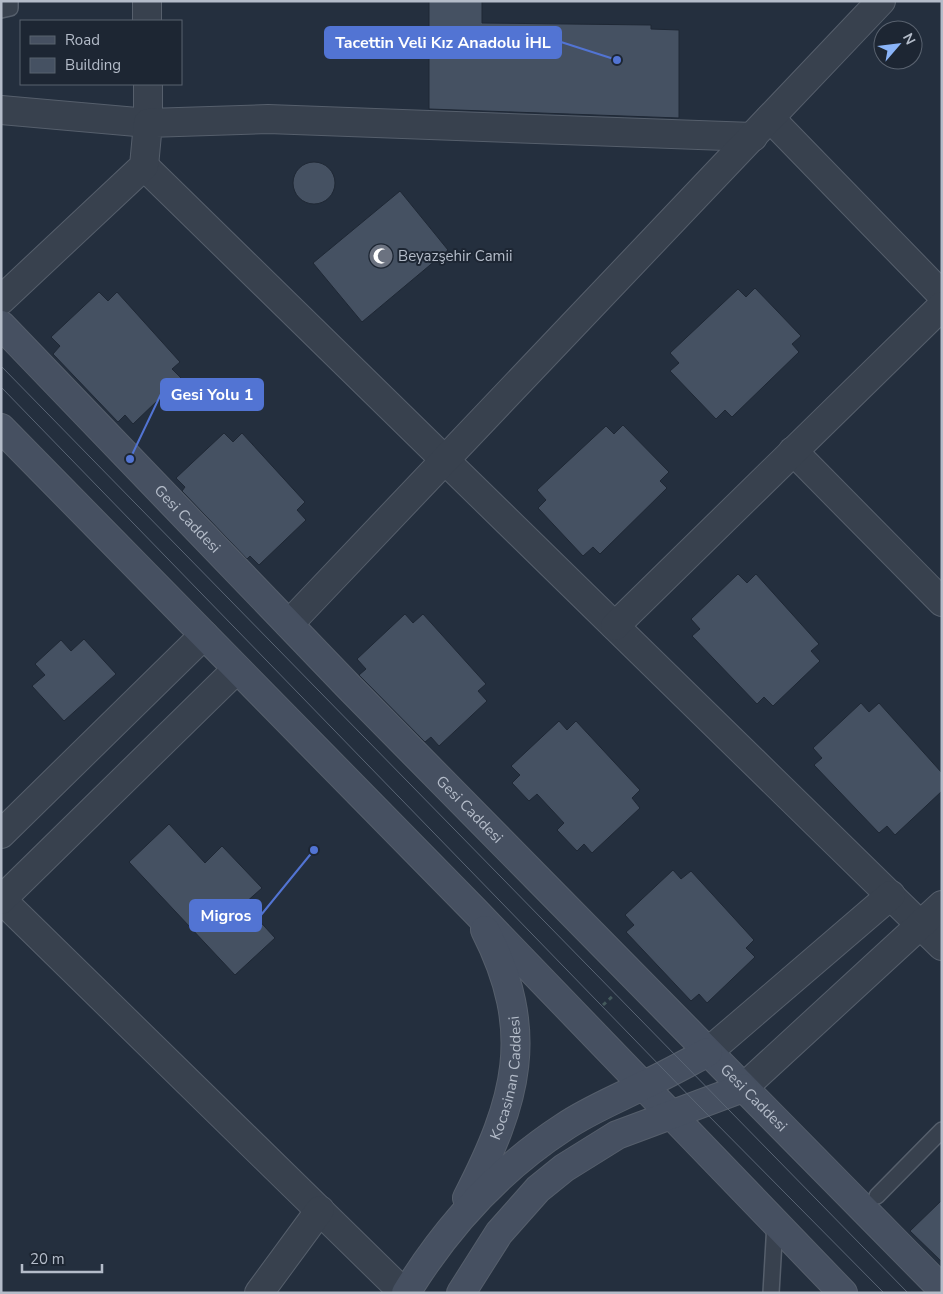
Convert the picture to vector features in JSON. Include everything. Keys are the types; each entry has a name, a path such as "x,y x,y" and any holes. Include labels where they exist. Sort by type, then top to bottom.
{"main road":[{"name":"Gesi Caddesi","path":"1,325 289,624 942,1289"},
{"path":"1,428 475,911 843,1293"},
{"name":"Kocasinan Caddesi","path":"405,1293 442,1239 479,1174 499,1128 508,1101 517,1052 517,1030 507,987 488,936 475,911"},
{"name":"Kocasinan Caddesi","path":"442,1239 468,1208 528,1152 564,1126 603,1104 643,1086 708,1052"},
{"path":"462,1293 499,1233 538,1189 592,1148 644,1123 743,1088"}],"street":[{"path":"147,1 148,20"},
{"path":"289,624 881,1"},
{"path":"1,300 144,166 148,123 148,85"},
{"path":"1,110 148,123 268,118 761,128 942,295"},
{"path":"144,166 942,946"},
{"path":"615,626 942,306"},
{"path":"793,451 942,602"},
{"path":"1,834 204,635"},
{"path":"237,669 2,900 405,1293"},
{"path":"708,1052 891,895"},
{"path":"743,1088 942,905"},
{"path":"258,1293 320,1210"}],"lane":[{"path":"1,10 10,8 10,1"},
{"path":"877,1196 942,1130"},
{"path":"771,1293 775,1223"}],"path":[{"path":"583,1023 634,976"}],"building":[{"path":"429,1 482,1 482,23 651,25 651,29 679,30 679,118 429,109"},
{"path":"314,162 329,168 335,183 329,198 314,204 299,198 293,183 299,168"},
{"name":"Beyazşehir Camii","path":"400,191 448,250 362,322 313,263"},
{"path":"755,288 801,336 792,344 799,352 732,417 725,410 716,419 670,371 679,363 670,353 738,289 746,297"},
{"path":"99,292 108,301 117,292 180,362 172,369 181,378 133,424 125,415 118,422 53,354 60,346 51,337"},
{"path":"623,425 669,472 660,481 667,488 600,554 593,547 583,556 538,508 546,500 537,490 606,426 614,434"},
{"path":"224,433 233,442 242,433 305,502 297,510 306,520 259,565 250,556 247,559 182,491 185,487 176,478"},
{"path":"738,574 747,583 756,574 819,644 811,651 820,661 773,706 764,697 757,704 692,636 700,629 691,619"},
{"path":"405,614 413,623 423,614 486,684 478,691 487,701 439,746 431,737 425,742 359,675 366,669 357,659"},
{"path":"84,639 116,674 64,721 32,686 45,675 35,664 61,640 71,651"},
{"path":"861,703 869,712 879,703 942,773 942,791 895,835 887,826 879,833 814,765 822,758 813,748"},
{"path":"559,721 567,730 576,721 640,790 632,798 640,808 592,853 584,844 577,851 557,830 564,823 537,794 529,801 512,783 520,775 511,766"},
{"path":"169,824 205,863 222,846 262,888 244,904 275,938 235,975 129,862"},
{"path":"673,870 681,879 691,871 754,940 746,948 755,957 707,1003 699,994 691,1001 626,932 634,925 625,915"},
{"path":"942,1200 942,1262 910,1231"}],"tram line":[{"path":"1,366 908,1293"},
{"path":"1,387 698,1105 884,1293"}],"place":[{"name":"Tacettin Veli Kız Anadolu İHL","path":"617,60"},
{"name":"Beyazşehir Camii","path":"381,256"},
{"name":"Gesi Yolu 1","path":"130,459"},
{"name":"Migros","path":"314,850"}]}
